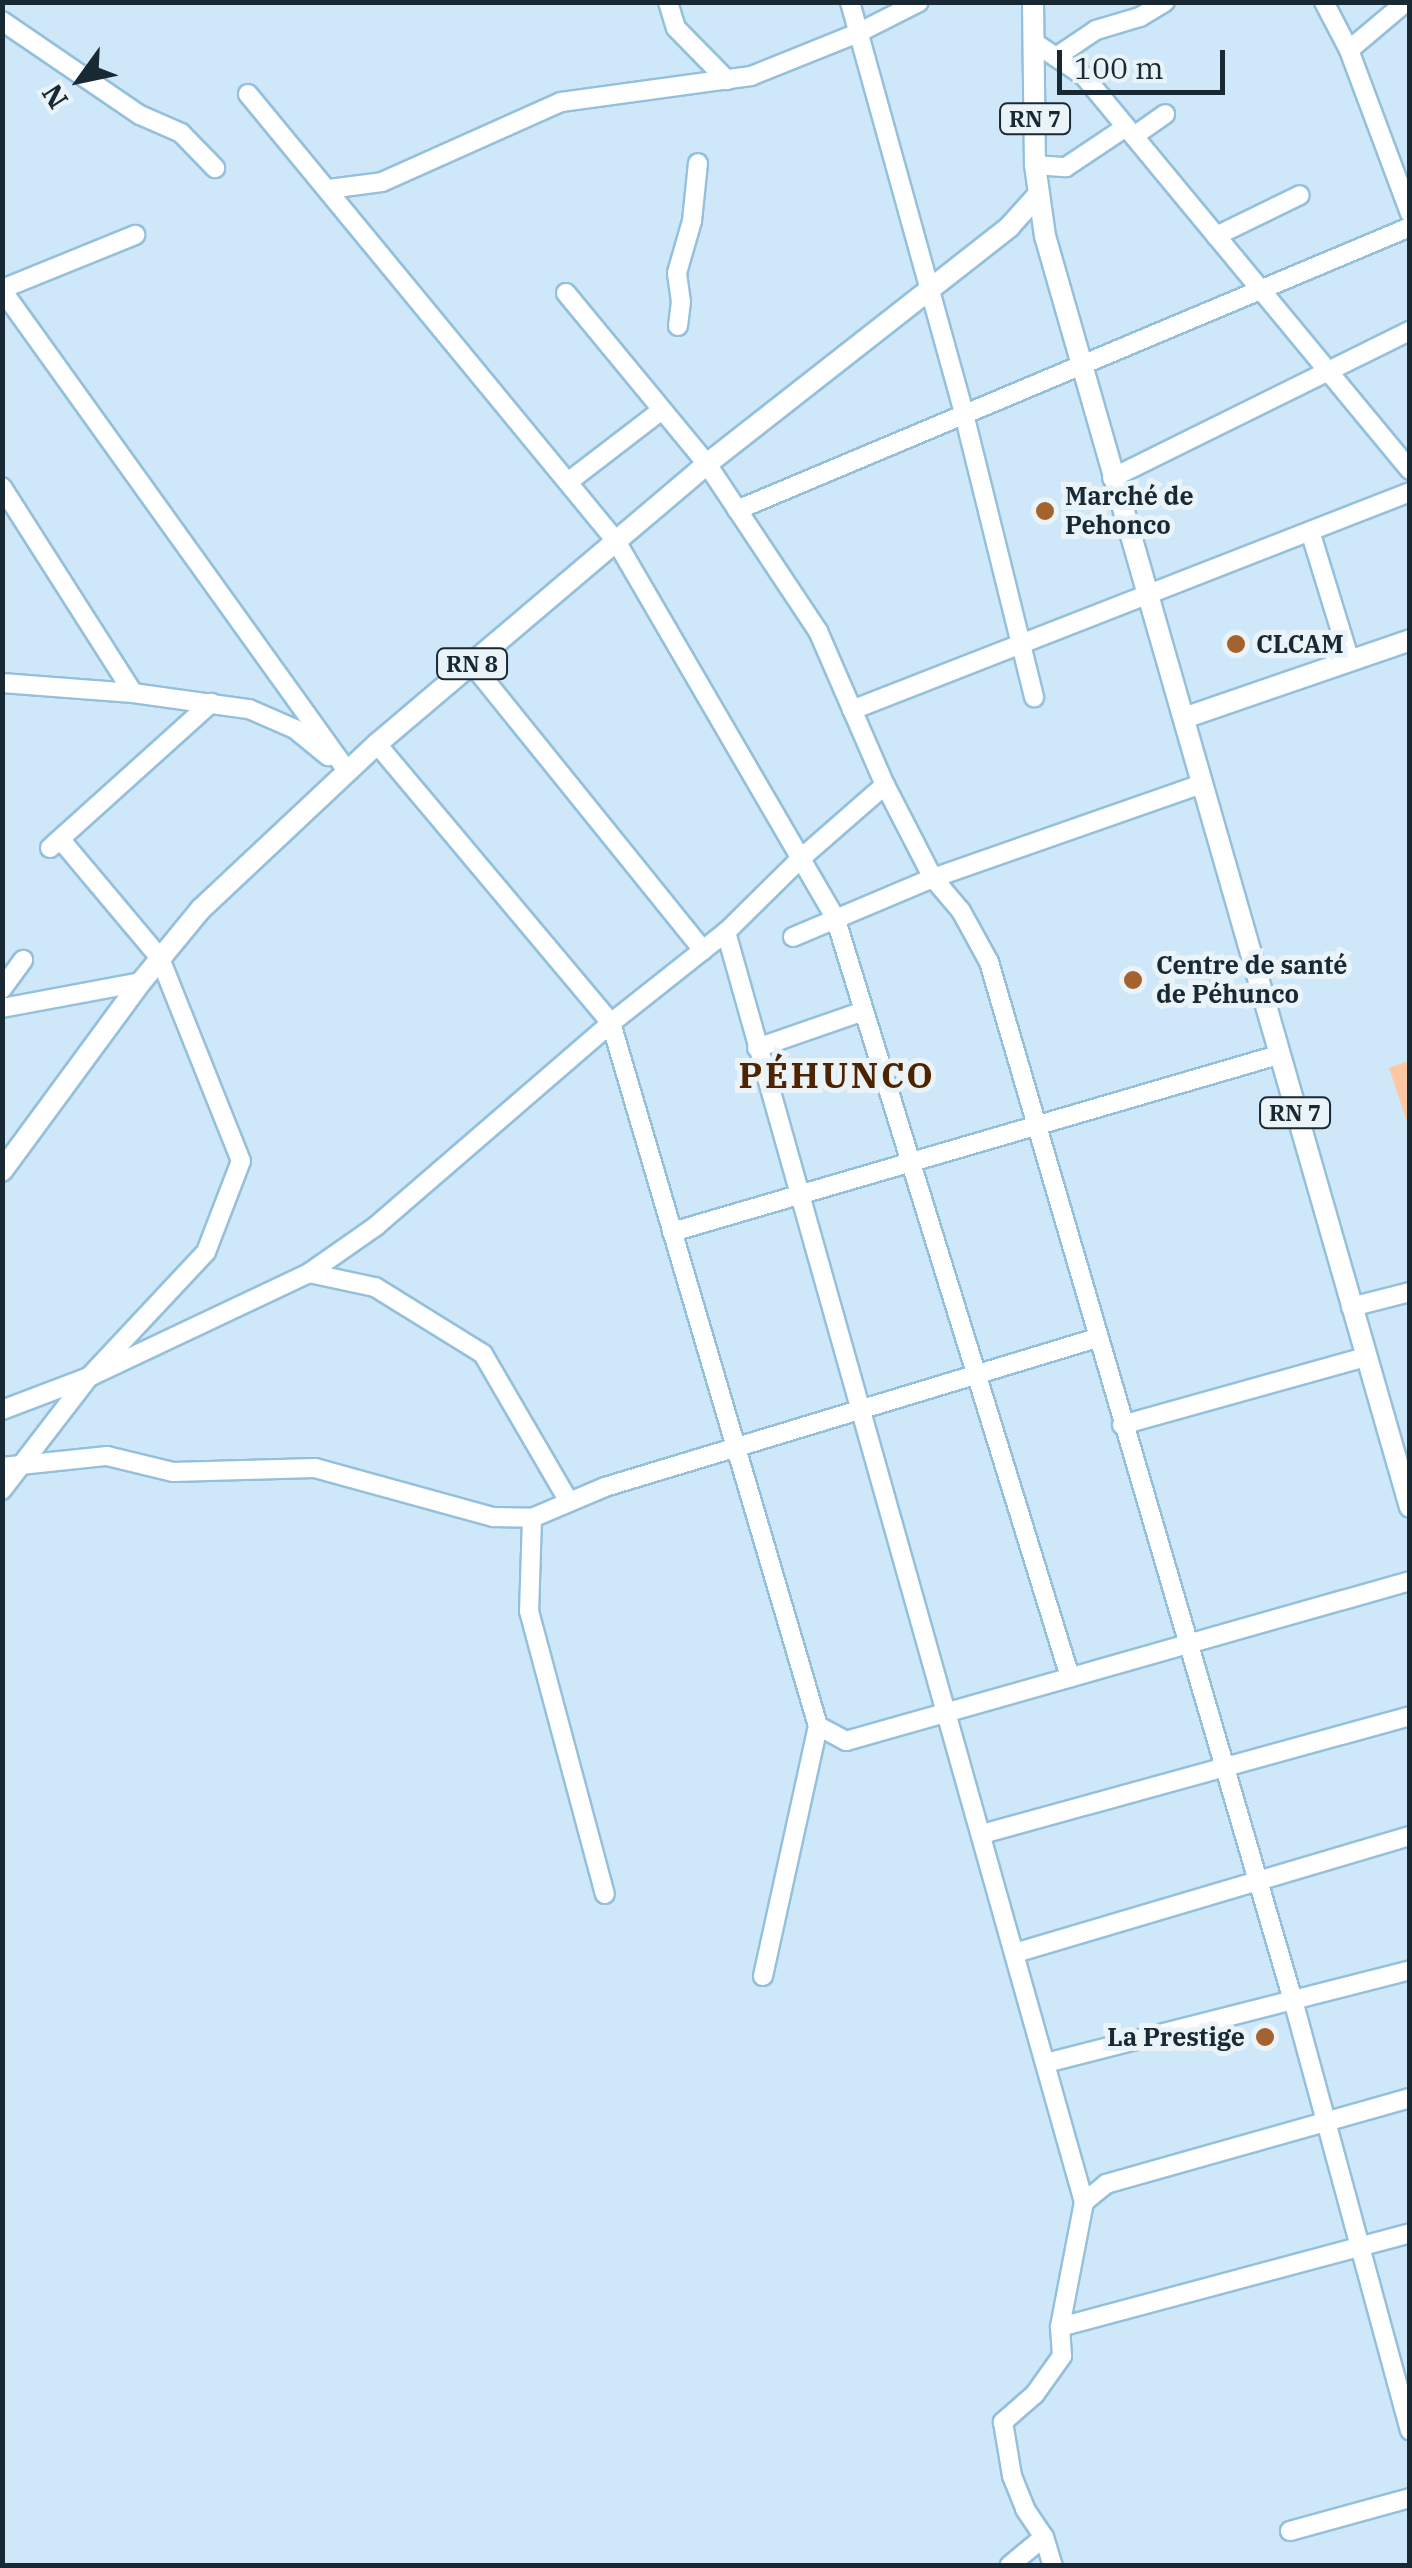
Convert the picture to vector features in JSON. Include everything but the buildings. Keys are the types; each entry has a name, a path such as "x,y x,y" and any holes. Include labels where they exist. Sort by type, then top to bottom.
{"main road":[{"name":"RN 7","path":"1034,2 1035,166 1045,236"},
{"name":"RN 8","path":"2,1171 141,982 202,909 377,744 707,464 1010,226 1038,196"},
{"path":"1010,226 1045,236 1144,593 1184,718 1348,658 1410,640"},
{"name":"RN 7","path":"1184,718 1410,1507"}],"street":[{"path":"668,2 676,28 727,80"},
{"path":"850,2 964,414 1034,697"},
{"path":"329,189 382,182 561,102 751,76 858,33 920,2"},
{"path":"1056,57 1096,30 1140,17 1165,2"},
{"path":"1324,2 1349,50 1410,213"},
{"path":"1349,50 1406,2"},
{"path":"2,21 140,115 181,133 215,168"},
{"path":"1035,43 1084,76 1410,470"},
{"path":"248,94 616,542 798,860 836,917 1070,1678"},
{"path":"1035,166 1066,167 1165,114"},
{"path":"678,326 681,302 676,273 692,221 698,163"},
{"path":"1216,236 1300,195"},
{"path":"737,510 1410,227"},
{"path":"135,234 2,289 348,772"},
{"path":"566,292 707,464 818,630 886,784 934,878 960,911 989,962 1293,2000 1361,2246 1401,2366 1410,2430"},
{"path":"1112,478 1410,331"},
{"path":"568,482 662,410"},
{"path":"2,488 133,693"},
{"path":"852,710 1410,492"},
{"path":"1310,531 1348,658"},
{"path":"472,664 702,950"},
{"path":"2,683 133,693 250,708 295,729 348,772"},
{"path":"2,1490 12,1466 88,1377 206,1252 240,1162 160,958 55,844 211,704"},
{"path":"377,744 611,1023 818,1726 763,1976"},
{"path":"2,1410 88,1377 309,1273 376,1226 611,1023 726,932 798,860 886,784"},
{"path":"793,936 934,878 1201,784"},
{"path":"726,932 1084,2202 1060,2327 1062,2356 1054,2373 1002,2422 1012,2476 1025,2509 1044,2537 1053,2566"},
{"path":"2,989 23,960"},
{"path":"2,1008 141,982"},
{"path":"756,1048 864,1011"},
{"path":"672,1232 1278,1055"},
{"path":"309,1273 376,1287 483,1354 570,1502"},
{"path":"1351,1306 1410,1292"},
{"path":"12,1466 106,1456 173,1472 315,1468 493,1518 532,1518 736,1447 1098,1338"},
{"path":"1122,1424 1366,1356"},
{"path":"532,1518 529,1610 604,1894"},
{"path":"818,1726 846,1740 1410,1581"},
{"path":"982,1834 1410,1716"},
{"path":"1015,1953 1410,1836"},
{"path":"1046,2063 1410,1970"},
{"path":"1084,2202 1106,2184 1410,2098"},
{"path":"1060,2327 1410,2234"},
{"path":"1290,2530 1410,2498"},
{"path":"1009,2566 1044,2537"}],"shaded area":[{"path":"1410,1061 1409,1128 1389,1068"}],"place":[{"name":"Marché de Pehonco","path":"1045,511"},
{"name":"CLCAM","path":"1236,644"},
{"name":"Centre de santé de Péhunco","path":"1133,980"},
{"name":"La Prestige","path":"1265,2037"}],"district":[{"name":"PÉHUNCO","path":"837,1075"}]}
